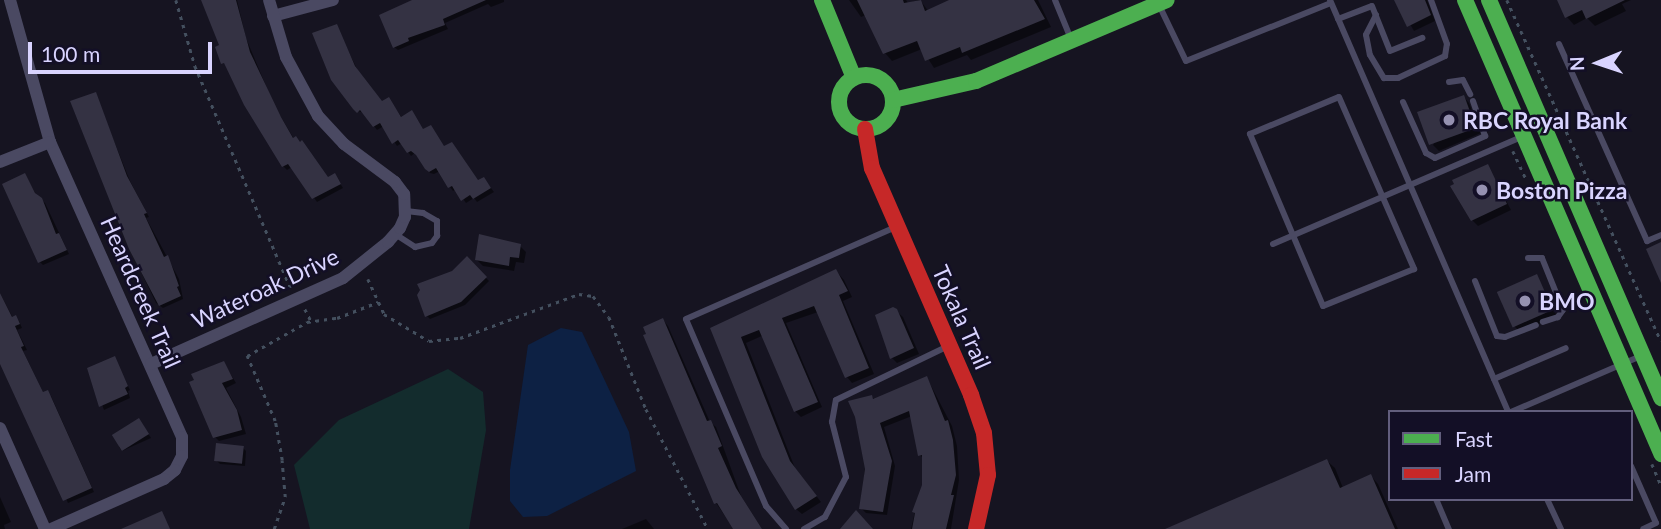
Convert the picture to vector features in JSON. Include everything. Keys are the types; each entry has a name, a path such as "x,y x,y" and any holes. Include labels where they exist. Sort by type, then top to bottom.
{"street":[{"name":"Heardcreek Trail","path":"10,0 50,142 182,437 182,456 175,470 164,479 51,529"},
{"path":"269,0 286,57 318,116 344,144 395,181 404,194 405,211"},
{"path":"274,16 333,0"},
{"path":"822,0 854,78"},
{"path":"1465,0 1526,135 1661,454"},
{"path":"1489,0 1661,398"},
{"path":"893,100 976,81 1161,1"},
{"path":"872,76 880,79 886,84 893,100 888,117 874,127 865,129 849,123 840,107 842,90 854,78 872,76"},
{"name":"Tokala Trail","path":"865,129 872,168 950,346 984,433 988,475 976,529"},
{"path":"0,162 50,142"},
{"name":"Wateroak Drive","path":"150,364 343,278 375,254 395,234 405,211"},
{"path":"0,428 45,529"}],"lane":[{"path":"1055,0 1072,40"},
{"path":"1376,15 1366,35 1370,55 1384,78 1398,78 1445,56 1447,44 1430,0"},
{"path":"1161,1 1186,61 1330,1 1508,410"},
{"path":"1338,19 1373,6 1390,51 1422,38"},
{"path":"1559,44 1647,241 1661,235"},
{"path":"1403,102 1426,153 1435,158 1472,145 1485,136 1472,98 1463,80 1449,82"},
{"path":"1339,97 1414,269 1323,306 1292,236 1250,134 1339,97"},
{"path":"1273,244 1526,135"},
{"path":"395,234 415,247 432,243 437,236 437,221 423,213 405,211"},
{"path":"786,529 766,506 686,319 897,227"},
{"path":"1475,281 1497,336 1505,338 1558,317 1563,310 1542,258 1528,258"},
{"path":"804,529 825,517 846,477 832,422 836,400 950,346"},
{"path":"1494,379 1566,348"},
{"path":"1514,410 1644,355"},
{"path":"1633,471 1656,523 1643,529"},
{"path":"1437,501 1450,529"},
{"path":"1548,501 1561,529"}],"path":[{"path":"176,0 195,66 295,299"},
{"path":"1507,0 1661,341"},
{"path":"368,279 384,314 429,341 460,338 579,294 593,296 609,317 646,409 708,529"},
{"path":"274,529 285,497 282,460 275,421 247,356 311,321 337,318 378,302"},
{"path":"305,309 311,321"}],"green space":[{"path":"448,369 483,392 486,430 469,529 310,529 294,465 339,420"}],"water":[{"path":"561,328 582,332 629,432 636,471 547,516 523,517 510,501 510,470 528,345"}],"building":[{"path":"201,0 236,0 250,52 281,117 293,138 296,136 300,142 302,140 328,177 335,173 341,184 312,199 288,164 282,167 244,105 224,63 221,64 215,47 219,45"},
{"path":"412,0 486,0 443,19 445,25 408,38 409,41 393,48 379,15"},
{"path":"857,0 903,0 904,3 921,0 925,11 949,0 1034,0 1045,19 962,53 960,47 925,61 917,41 883,54"},
{"path":"1394,0 1425,0 1431,15 1407,27"},
{"path":"1557,0 1625,0 1586,19 1582,10 1565,18"},
{"path":"337,24 355,66 382,101 389,97 401,117 412,110 423,129 431,125 444,146 452,142 478,180 484,177 491,188 473,199 470,195 461,201 452,186 448,188 436,168 429,172 416,155 411,151 407,153 398,140 392,144 380,123 373,127 360,110 357,113 353,109 331,80 312,33"},
{"path":"96,92 127,176 147,213 144,214 164,257 168,255 179,286 177,287 181,296 159,306 129,249 70,101"},
{"name":"RBC Royal Bank","path":"1464,95 1476,128 1429,145 1417,112"},
{"path":"1488,164 1507,204 1471,221 1450,186 1454,184 1452,180"},
{"path":"25,173 35,193 42,198 56,234 59,233 67,250 38,263 2,184"},
{"path":"479,234 521,244 519,258 510,257 509,266 475,260"},
{"path":"1661,242 1661,283 1646,249"},
{"path":"467,256 487,277 461,302 425,317 417,295 420,290 417,284 452,271"},
{"path":"836,269 848,291 839,295 869,368 845,378 814,306 782,318 818,402 794,412 759,330 741,337 790,461 817,496 795,510 762,457 710,328"},
{"name":"BMO","path":"1537,274 1553,310 1513,328 1497,292"},
{"path":"0,293 12,317 16,315 20,324 15,326 24,346 21,347 43,392 48,390 92,488 63,501 0,364"},
{"path":"893,307 897,309 914,348 890,359 875,315"},
{"path":"663,318 707,421 711,420 722,446 718,448 736,488 762,529 733,529 717,503 714,504 643,335 646,334 643,327"},
{"path":"115,356 128,386 125,388 128,394 99,407 87,368"},
{"path":"224,361 233,379 222,383 237,410 242,430 213,438 189,382 194,380 191,374"},
{"path":"927,376 945,421 948,420 953,440 956,475 946,529 912,529 915,513 912,512 922,485 922,455 918,456 909,411 880,423 892,461 883,512 859,509 865,469 855,417 848,401 872,395 873,399"},
{"path":"139,418 149,434 122,451 112,435"},
{"path":"216,443 244,446 242,464 214,461"},
{"path":"1327,459 1340,488 1371,474 1395,529 1165,529"},
{"path":"856,510 873,529 840,529"},
{"path":"162,511 170,529 121,529"}],"traffic: fast":[{"path":"822,0 854,78"},
{"path":"893,100 976,81 1167,0"},
{"path":"1465,0 1661,454"},
{"path":"1489,0 1661,398"},
{"path":"866,75 885,83 893,102 885,121 866,129 847,121 839,102 847,83 866,75"}],"traffic: jam":[{"path":"865,129 872,168 971,395 984,433 988,475 976,529"}],"place":[{"name":"RBC Royal Bank","path":"1449,120"},
{"name":"Boston Pizza","path":"1482,190"},
{"name":"BMO","path":"1525,301"}]}
